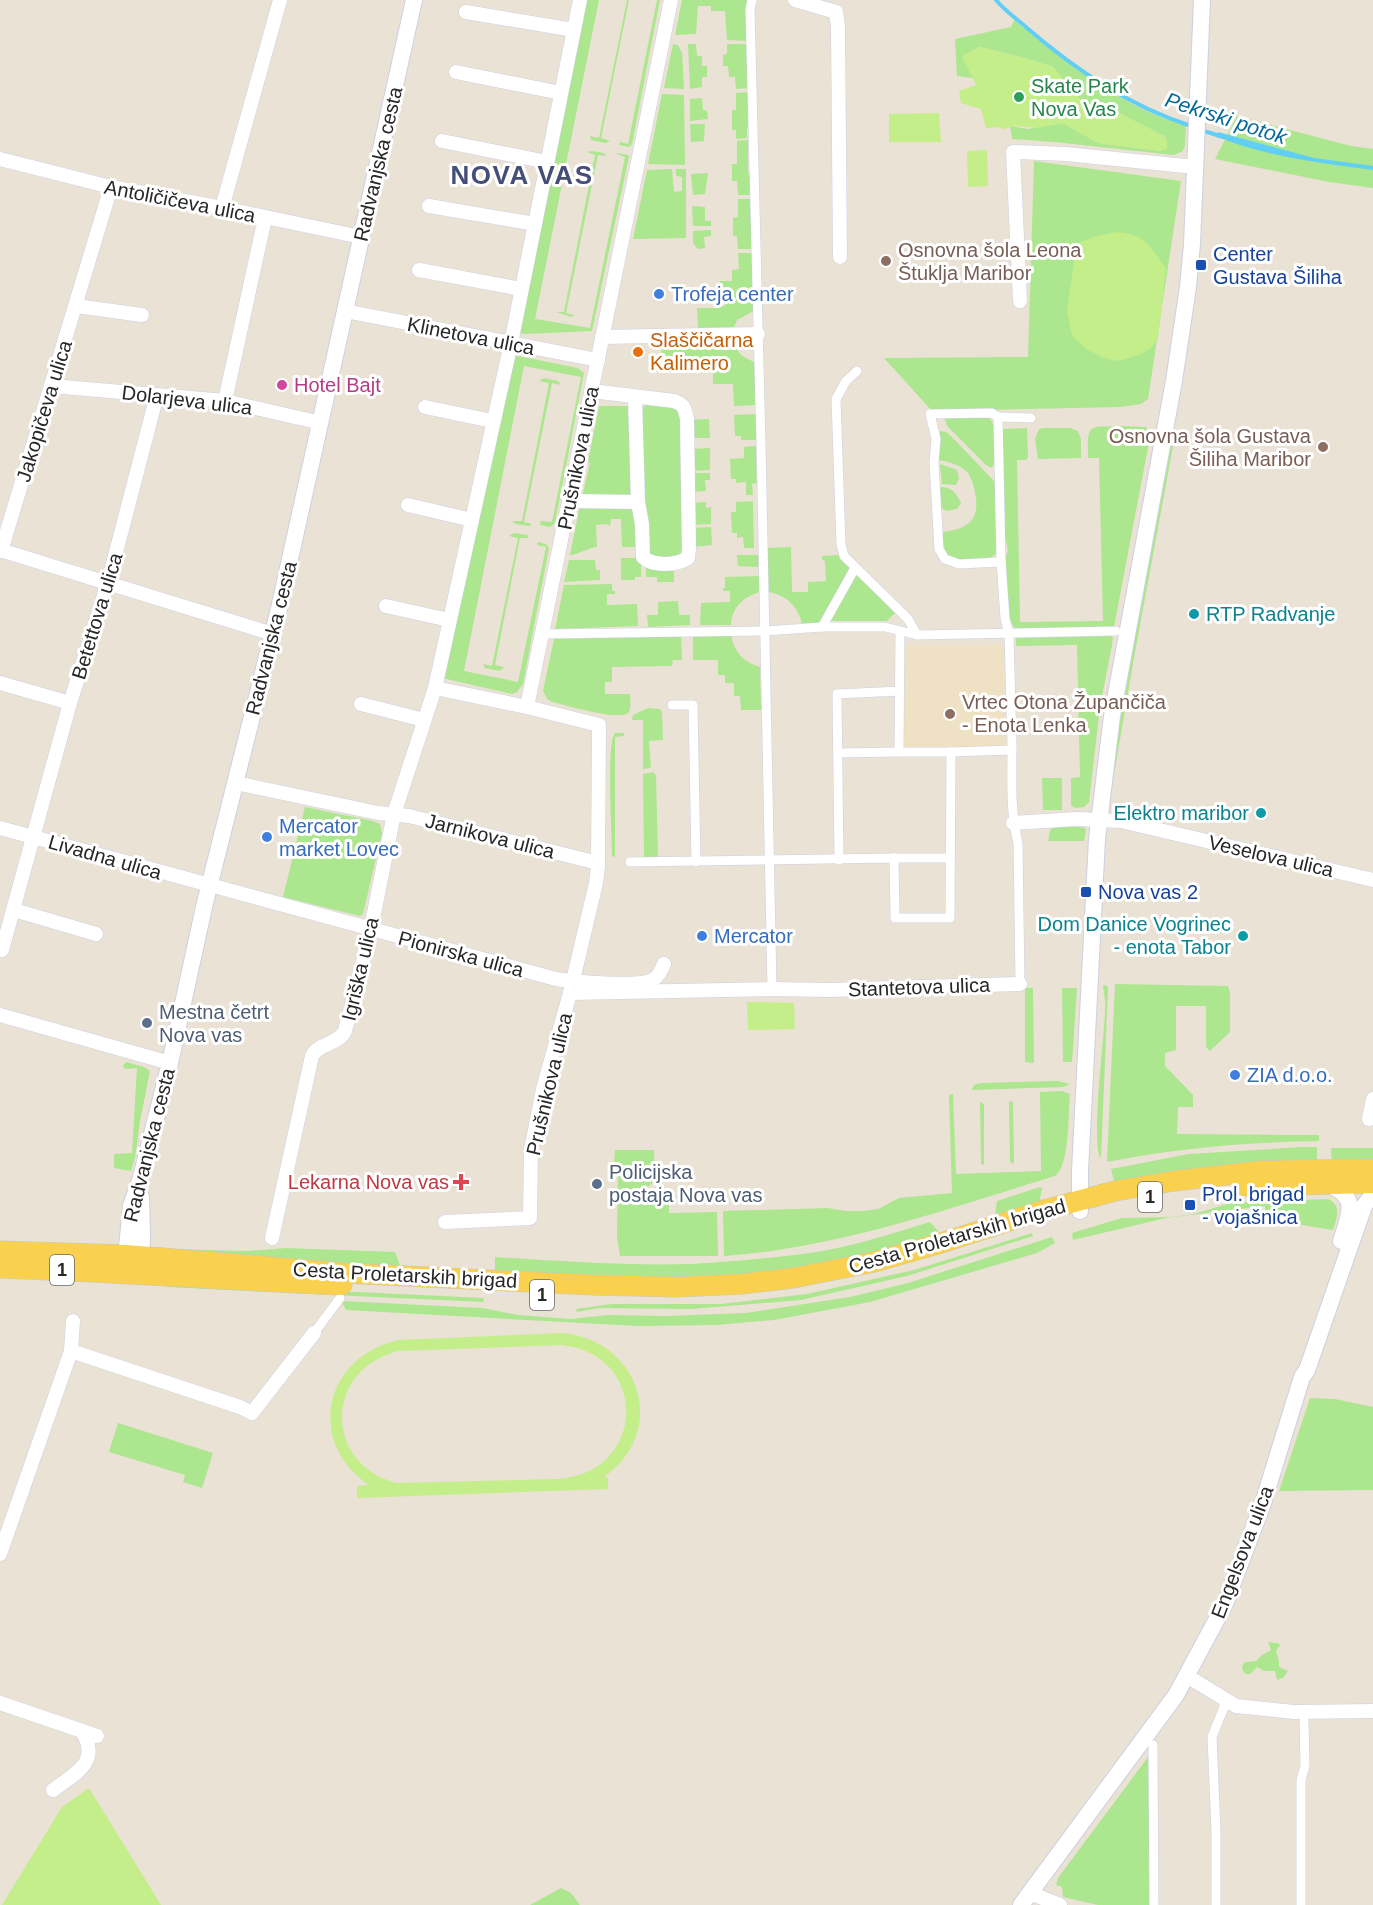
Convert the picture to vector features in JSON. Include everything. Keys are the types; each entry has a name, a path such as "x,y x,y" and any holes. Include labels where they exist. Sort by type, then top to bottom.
{"main road":[{"name":"Cesta Proletarskih brigad","path":"0,1251 133,1265 161,1277 604,1298 742,1297 835,1284 940,1256 1080,1206 1109,1192 1229,1174 1373,1169"},
{"name":"Cesta Proletarskih brigad","path":"1080,1206 1110,1204 1207,1188 1373,1183"},
{"name":"Cesta Proletarskih brigad","path":"0,1268 133,1265"}],"street":[{"path":"222,208 280,0"},
{"name":"Radvanjska cesta","path":"133,1265 131,1206 140,1181 170,1063 210,886 273,634 414,0"},
{"name":"Igriška ulica","path":"272,1238 312,1056 318,1049 338,1041 345,1031 370,929 394,814 435,688 492,421 511,344 580,0"},
{"name":"Prušnikova ulica","path":"445,1222 530,1218 531,1150 543,1089 571,988 598,865 599,725 527,707 671,0"},
{"path":"752,0 750,9 772,989"},
{"path":"795,0 836,12 840,257"},
{"path":"1080,1206 1095,860 1099,820 1119,674 1174,381 1186,299 1192,244 1202,0"},
{"path":"466,12 574,30"},
{"path":"456,72 561,93"},
{"path":"442,141 547,162"},
{"path":"1020,300 1013,152 1066,154 1195,167"},
{"name":"Antoličičeva ulica","path":"0,159 111,187 361,237"},
{"name":"Jakopičeva ulica","path":"0,551 111,187"},
{"path":"429,207 535,224"},
{"path":"225,401 265,218"},
{"path":"419,270 521,289"},
{"path":"76,306 142,315"},
{"name":"Klinetova ulica","path":"345,312 598,360"},
{"path":"602,337 758,334"},
{"path":"857,371 846,381 836,399 841,544 844,556 908,619 916,635"},
{"name":"Dolarjeva ulica","path":"52,386 225,401 321,423"},
{"path":"591,391 674,401 680,403 685,409 688,558 676,563 656,563 645,560 638,502 635,398"},
{"name":"Betettova ulica","path":"2,950 70,703 108,583 158,395"},
{"path":"425,407 492,421"},
{"path":"1001,562 958,564 945,559 939,549 934,463 936,439 930,414 992,413 998,417 1031,418"},
{"name":"Stantetova ulica","path":"571,988 817,990 1020,984 1018,843 1013,823 1010,790 1012,750 1009,634 1005,618 1001,562 998,417"},
{"path":"570,501 638,502"},
{"path":"408,505 472,520"},
{"path":"0,551 273,634"},
{"path":"822,627 855,568"},
{"path":"386,606 449,620"},
{"path":"542,634 765,631 822,627 885,627 916,635 1116,631"},
{"path":"899,752 900,632"},
{"path":"0,683 70,703"},
{"path":"435,688 527,707"},
{"path":"839,860 837,694 900,691"},
{"path":"361,704 424,720"},
{"path":"672,705 693,705 696,862"},
{"path":"838,753 1012,750"},
{"path":"894,858 895,918 950,918 951,752"},
{"name":"Jarnikova ulica","path":"236,783 409,816 598,865"},
{"path":"1013,823 1099,820"},
{"name":"Veselova ulica","path":"1099,820 1121,821 1373,880"},
{"name":"Livadna ulica","path":"0,828 210,886"},
{"path":"630,862 950,858"},
{"name":"Pionirska ulica","path":"210,886 370,929 571,988"},
{"path":"14,910 96,934"},
{"path":"571,988 649,982 659,974 664,964"},
{"path":"0,1015 170,1063"},
{"path":"1369,1119 1373,1100"},
{"path":"1302,1377 1302,1368 1351,1206 1348,1197 1340,1189 1325,1183"},
{"name":"Engelsova ulica","path":"1026,1899 1169,1706 1225,1604 1238,1575 1263,1503 1302,1377 1307,1370 1364,1206 1373,1194"},
{"path":"72,1351 252,1413 340,1298"},
{"path":"0,1554 72,1351 73,1321"},
{"path":"1187,1676 1236,1706 1294,1712 1373,1711"},
{"path":"1216,1905 1216,1821 1212,1737 1224,1707 1224,1699"},
{"path":"0,1703 97,1736"},
{"path":"1301,1905 1301,1780 1305,1766 1304,1720"},
{"path":"53,1790 82,1769 88,1758 90,1748 82,1731"},
{"path":"1153,1745 1154,1905"},
{"path":"1026,1899 1060,1905"}],"shaded area":[{"path":"904,645 1004,645 1005,751 904,754"}],"green space":[{"path":"585,0 599,0 535,319 590,328 625,157 617,153 629,157 592,331 519,333"},
{"path":"627,0 629,0 601,138 610,141 605,143 591,140 590,136 599,138"},
{"path":"657,0 660,0 632,144 629,147 619,145 620,142 628,144"},
{"path":"682,0 748,0 748,41 727,40 725,11 711,11 711,6 698,6 696,34 675,35"},
{"path":"1014,20 1074,67 1116,95 1162,118 1186,126 1183,151 1174,155 1012,139 1010,126 1028,129 1063,123 1098,143 1161,151 1167,148 1164,136 1111,109 1093,106 1081,100 1053,67 980,47 962,56 973,78 957,76 955,39 1011,27"},
{"path":"673,44 678,45 682,53 684,89 664,88"},
{"path":"688,44 696,44 697,56 702,56 702,66 707,66 707,77 702,77 702,87 690,89"},
{"path":"727,44 747,44 749,88 736,89 735,77 729,77 728,66 723,66 723,55 727,54"},
{"name":"Skate Park Nova Vas","path":"980,47 1053,67 1081,100 1093,106 1111,109 1164,136 1167,148 1161,151 1098,143 1063,123 1036,128 1016,126 1004,129 986,128 981,109 961,103 959,91 976,85 962,56"},
{"path":"749,92 750,126 747,127 747,138 736,139 736,130 732,130 732,110 736,110 736,93"},
{"path":"662,94 684,95 685,165 648,164"},
{"path":"702,98 703,110 707,111 708,119 690,121 690,99"},
{"path":"939,113 941,142 889,142 889,114"},
{"path":"1237,116 1351,146 1373,149 1373,188 1329,182 1215,159"},
{"path":"690,124 705,124 704,141 691,142"},
{"path":"748,140 748,173 751,173 752,195 738,195 737,181 732,181 732,164 737,164 737,141"},
{"path":"987,150 988,186 968,187 967,151"},
{"path":"587,152 604,153 606,156 598,155 566,313 574,315 572,317 556,312 564,312 595,155"},
{"path":"1034,161 1181,181 1148,399 1141,404 1120,407 932,411 884,358 1028,357"},
{"path":"672,169 674,192 682,191 682,177 676,176 676,169 686,169 686,238 633,239 647,170"},
{"path":"708,173 705,194 693,195 691,174"},
{"path":"738,199 751,199 753,249 738,249 737,236 733,236 733,218 738,217"},
{"path":"692,206 705,207 705,221 711,221 711,226 693,226"},
{"path":"711,230 711,236 704,237 705,248 698,249 693,243 693,231"},
{"path":"1117,232 1135,236 1147,243 1166,269 1158,339 1150,349 1118,361 1104,358 1088,350 1072,336 1067,310 1077,243"},
{"path":"738,253 752,253 754,311 737,320 734,327 698,328 697,308 725,306 725,293 721,293 720,281 732,281 732,270 739,269"},
{"path":"732,343 742,356 756,363 757,405 734,406 733,384 713,384 713,373 706,372 707,358 694,359 694,357 684,357 684,355 662,356 661,345"},
{"path":"513,355 578,368 584,373 555,523 550,527 540,525 541,521 552,522 581,377 524,366 464,671 518,682 546,547 537,545 538,542 546,544 549,548 523,684 517,692 512,694 442,678"},
{"path":"544,378 558,381 561,385 552,383 524,522 532,524 529,526 515,524 512,521 522,521 549,383 539,381"},
{"path":"646,405 675,406 683,415 682,557 653,558 646,550 640,410"},
{"path":"599,406 632,406 633,495 628,497 582,497"},
{"path":"756,414 756,440 741,440 741,436 735,436 734,415"},
{"path":"987,416 991,420 996,438 995,463 991,468 948,427 945,420 945,418"},
{"path":"709,419 710,438 690,438 690,420"},
{"path":"1146,427 1150,437 1114,627 1021,630 1014,627 1008,617 1005,560 1008,550 1004,533 1002,429 1027,428 1028,457 1026,460 1017,460 1020,622 1103,621 1099,458 1088,458 1088,437 1092,428"},
{"path":"1070,428 1078,431 1081,439 1081,458 1038,459 1035,439 1039,429"},
{"path":"940,431 951,436 995,482 997,553 993,556 969,561 953,558 943,551 941,532 958,529 970,522 974,517 976,502 973,484 966,471 957,465 939,460"},
{"path":"1170,435 1175,436 1110,798 1118,722"},
{"path":"756,446 757,483 752,484 753,495 746,495 746,482 736,483 736,479 731,479 730,459 744,458 744,447"},
{"path":"710,448 710,470 690,471 690,449"},
{"path":"940,464 957,470 959,478 956,485 942,484"},
{"path":"691,473 710,473 710,480 705,480 706,491 691,492"},
{"path":"940,487 951,489 955,494 961,503 957,509 947,511 940,507"},
{"path":"753,501 754,548 744,548 743,537 737,538 737,533 732,533 731,512 736,512 736,502"},
{"path":"706,502 706,508 711,507 711,524 691,525 691,503"},
{"path":"580,505 633,507 640,547 622,547 621,519 611,519 610,526 596,525 597,547 570,555"},
{"path":"711,527 712,545 692,547 691,528"},
{"path":"514,533 527,535 529,538 520,538 495,665 504,667 500,671 485,668 483,664 492,666 518,538 509,536"},
{"path":"791,547 792,592 808,592 808,582 826,581 825,561 822,560 822,556 838,555 850,567 821,623 802,624 798,612 790,602 780,595 768,592 767,548"},
{"path":"737,555 759,555 758,567 738,566"},
{"path":"621,558 641,558 641,577 635,577 635,580 621,580"},
{"path":"569,560 595,560 596,570 600,570 600,580 564,582"},
{"path":"646,565 674,565 674,582 657,582 657,577 646,577"},
{"path":"759,576 760,592 748,597 736,608 731,625 700,625 701,603 730,602 730,591 723,591 725,577"},
{"path":"855,576 859,576 895,610 887,621 829,621"},
{"path":"612,584 612,591 615,591 615,594 607,594 607,605 637,604 638,626 555,629 564,585"},
{"path":"678,601 679,615 690,615 690,625 648,627 647,615 658,615 658,602"},
{"path":"693,635 731,635 740,655 760,667 761,710 741,710 740,696 734,696 734,683 725,683 725,675 718,675 718,660 693,660"},
{"path":"681,636 682,660 673,660 672,666 612,667 612,682 605,682 605,694 630,694 629,711 623,715 603,714 552,702 547,699 543,691 554,639"},
{"path":"1113,637 1100,707 1089,802 1084,807 1075,808 1071,805 1071,778 1080,777 1077,645 1016,646 1016,638"},
{"path":"648,708 660,709 662,712 663,740 649,741 651,768 643,769 643,720 632,720 633,715"},
{"path":"615,733 624,733 624,736 615,737 615,857 612,856 610,770 612,740"},
{"path":"653,772 656,775 658,859 644,859 643,774"},
{"path":"1042,778 1062,778 1062,810 1043,810"},
{"path":"305,807 380,824 382,833 363,914 360,916 283,897"},
{"path":"1068,825 1085,828 1084,841 1048,841 1050,830 1054,827"},
{"path":"1115,984 1228,986 1230,1032 1210,1051 1206,1047 1206,1006 1176,1006 1176,1050 1165,1053 1165,1066 1193,1095 1193,1107 1178,1107 1177,1134 1319,1135 1319,1141 1212,1147 1107,1162"},
{"path":"1106,985 1108,988 1101,1159 1098,1150 1097,1112 1105,1007 1103,986"},
{"path":"1025,988 1033,988 1034,1063 1025,1062"},
{"path":"1062,988 1077,988 1072,1062 1063,1062"},
{"path":"747,1002 794,1003 795,1029 748,1030"},
{"path":"126,1062 150,1071 131,1171 114,1168 114,1154 132,1153 137,1068 125,1069 123,1066"},
{"path":"1058,1081 1070,1084 1064,1087 972,1090 974,1085 981,1083"},
{"path":"1062,1091 1070,1094 1067,1138 1063,1162 1055,1176 933,1214 850,1236 767,1252 724,1256 723,1211 828,1208 863,1211 878,1209 899,1198 952,1193 949,1095 953,1094 956,1174 1041,1171 1040,1092"},
{"path":"980,1102 984,1104 984,1165 981,1164"},
{"path":"1009,1102 1013,1102 1014,1164 1010,1162"},
{"path":"1317,1147 1317,1164 1115,1184 1111,1169 1189,1154"},
{"path":"1332,1148 1373,1148 1373,1163 1332,1163"},
{"path":"615,1150 654,1150 655,1181 645,1189 658,1200 669,1205 669,1213 717,1212 718,1256 620,1256 617,1237 618,1165 614,1164"},
{"path":"1042,1188 1039,1205 995,1214 997,1201"},
{"path":"1328,1199 1337,1208 1333,1230 1265,1219 1265,1206 1166,1218 1073,1240 1072,1233 1122,1218 1194,1214 1230,1203"},
{"path":"930,1222 939,1232 908,1247 744,1278 495,1274 495,1257 643,1264 736,1261 825,1250 871,1240"},
{"path":"1032,1233 1033,1236 907,1276 801,1300 691,1309 599,1308 577,1312 576,1309 612,1304 721,1304 807,1294 914,1270"},
{"path":"1052,1237 1055,1243 1037,1253 870,1302 774,1320 716,1325 638,1326 346,1310 341,1301 483,1308 518,1315 571,1319 608,1315 666,1316 746,1313 850,1297 908,1283"},
{"path":"286,1248 395,1252 400,1265 377,1268 169,1249 246,1251"},
{"path":"166,1283 484,1298 483,1302 167,1287"},
{"path":"563,1333 590,1340 611,1352 627,1370 637,1391 640,1413 636,1436 624,1458 604,1477 608,1478 608,1489 357,1498 357,1486 369,1485 349,1467 336,1446 331,1424 332,1402 340,1382 354,1363 374,1349 399,1340","holes":["561,1345 590,1353 611,1369 623,1390 626,1413 622,1436 609,1457 587,1472 558,1479 396,1483 372,1472 355,1456 345,1437 342,1416 346,1395 357,1376 375,1361 399,1351"]},
{"path":"1310,1398 1335,1399 1373,1407 1373,1490 1279,1491"},
{"path":"118,1423 213,1453 202,1488 183,1482 185,1475 109,1452"},
{"path":"1268,1642 1281,1645 1276,1650 1279,1667 1288,1671 1283,1678 1277,1680 1275,1671 1264,1671 1257,1667 1250,1674 1243,1671 1242,1666 1245,1662 1256,1661 1271,1650"},
{"path":"1151,1753 1152,1905 1098,1905 1063,1897 1062,1887 1056,1885 1058,1878"},
{"path":"89,1788 161,1905 2,1905 62,1807"},
{"path":"561,1888 571,1893 580,1905 530,1905"}],"water":[{"path":"1218,132 1314,158 1373,166 1373,170 1314,162 1255,150 1218,137"}],"waterway":[{"name":"Pekrski potok","path":"996,0 1065,58 1104,85 1146,108 1191,126"},
{"name":"Pekrski potok","path":"1201,130 1223,137"}],"place":[{"name":"Skate Park Nova Vas","path":"1019,97"},
{"name":"Osnovna šola Leona Štuklja Maribor","path":"886,261"},
{"name":"Center Gustava Šiliha","path":"1201,265"},
{"name":"Trofeja center","path":"659,294"},
{"name":"Slaščičarna Kalimero","path":"638,352"},
{"name":"Hotel Bajt","path":"282,385"},
{"name":"Osnovna šola Gustava Šiliha Maribor","path":"1323,447"},
{"name":"RTP Radvanje","path":"1194,614"},
{"name":"Vrtec Otona Župančiča - Enota Lenka","path":"950,714"},
{"name":"Elektro maribor","path":"1261,813"},
{"name":"Mercator market Lovec","path":"267,837"},
{"name":"Nova vas 2","path":"1086,892"},
{"name":"Mercator","path":"702,936"},
{"name":"Dom Danice Vogrinec - enota Tabor","path":"1243,936"},
{"name":"Mestna četrt Nova vas","path":"147,1023"},
{"name":"ZIA d.o.o.","path":"1235,1075"},
{"name":"Lekarna Nova vas","path":"461,1182"},
{"name":"Policijska postaja Nova vas","path":"597,1184"},
{"name":"Prol. brigad - vojašnica","path":"1190,1205"}],"district":[{"name":"NOVA VAS","path":"522,175"}]}
